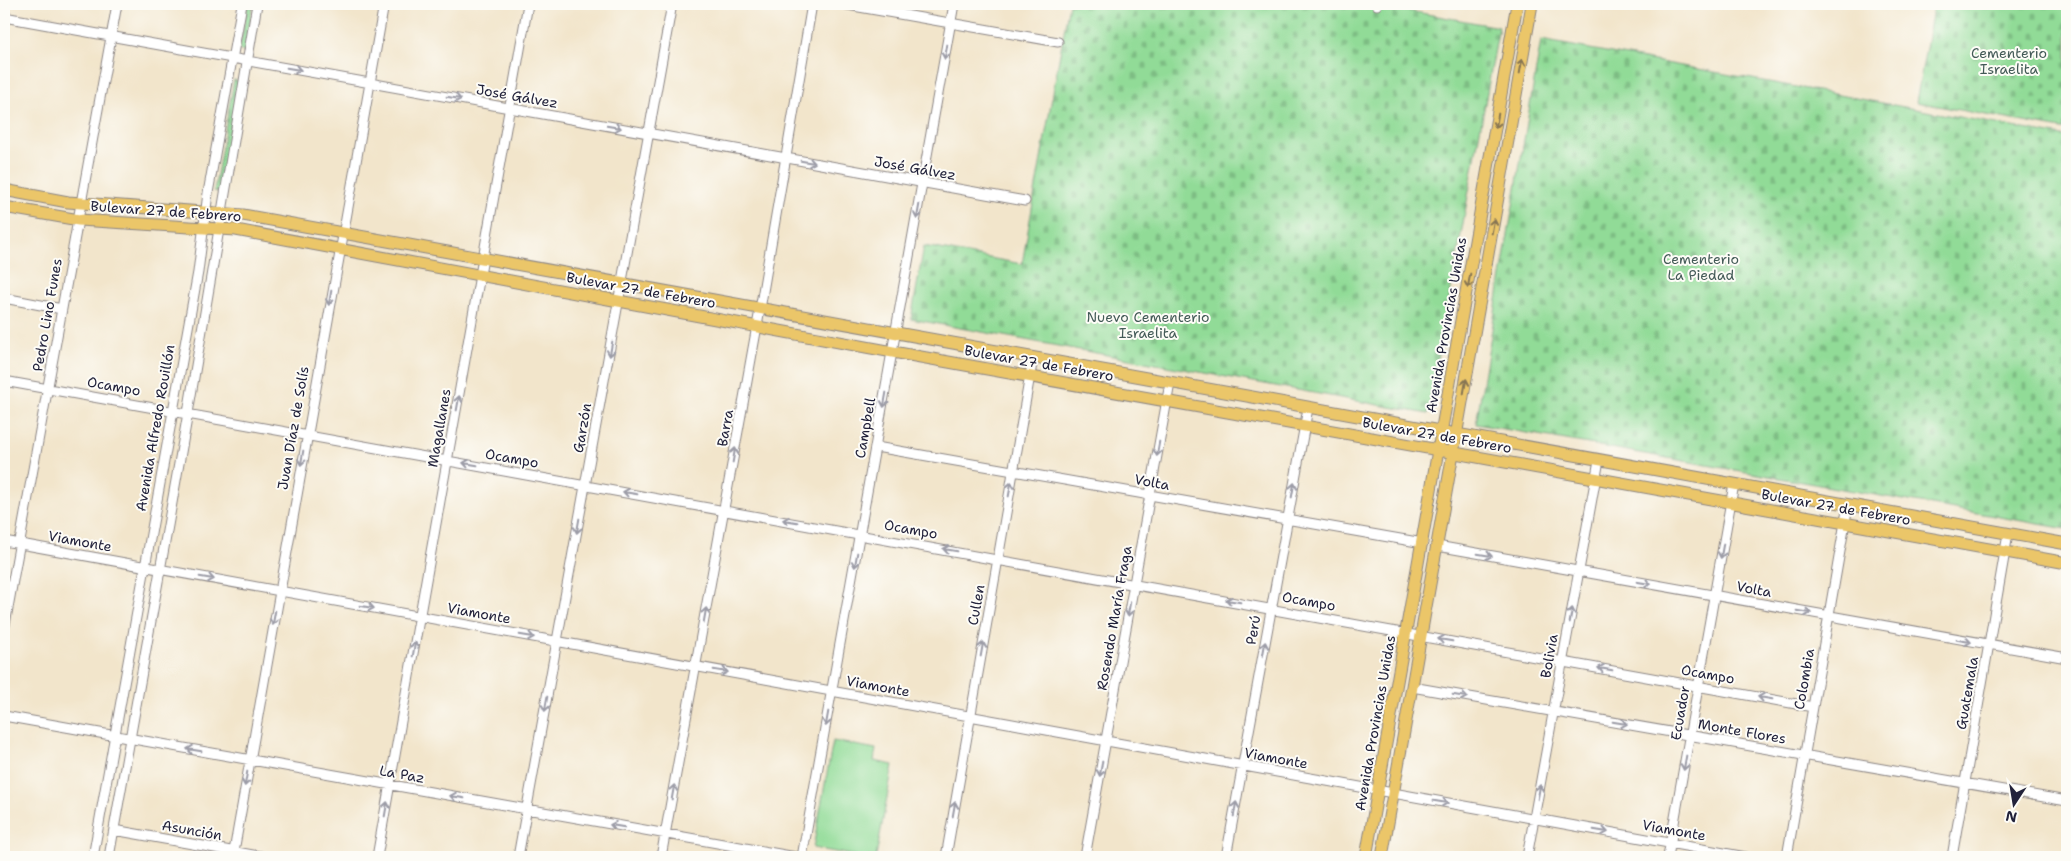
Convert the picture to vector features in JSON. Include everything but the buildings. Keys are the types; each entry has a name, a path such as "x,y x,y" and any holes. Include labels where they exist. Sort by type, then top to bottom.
{"main road":[{"name":"Avenida Provincias Unidas","path":"1366,857 1440,450 1517,4"},
{"name":"Avenida Provincias Unidas","path":"1382,857 1532,4"},
{"name":"Bulevar 27 de Febrero","path":"4,190 82,203 221,213 2067,544"},
{"name":"Bulevar 27 de Febrero","path":"4,207 78,220 219,228 893,352 2067,563"}],"street":[{"name":"Pedro Lino Funes","path":"4,630 117,4"},
{"name":"Avenida Alfredo Rouillón","path":"93,857 173,411 242,4"},
{"name":"Avenida Alfredo Rouillón","path":"109,857 188,414 257,4"},
{"name":"Juan Díaz de Solís","path":"233,854 338,250 384,4"},
{"name":"Magallanes","path":"377,857 528,4"},
{"name":"Garzón","path":"518,857 620,302 672,4"},
{"name":"Barra","path":"661,857 757,326 784,158 812,4"},
{"path":"842,4 1058,42"},
{"name":"Campbell","path":"802,857 954,4"},
{"name":"José Gálvez","path":"4,17 1025,202"},
{"path":"4,298 62,309"},
{"name":"Cullen","path":"946,857 1033,358"},
{"name":"Ocampo","path":"4,381 998,558 1813,706"},
{"name":"Rosendo María Fraga","path":"1085,857 1170,383"},
{"name":"Perú","path":"1226,857 1308,408"},
{"name":"Volta","path":"876,447 1423,544"},
{"name":"Bolivia","path":"1527,857 1599,460"},
{"name":"Ecuador","path":"1668,857 1734,484"},
{"name":"Colombia","path":"1786,857 1848,505"},
{"name":"Guatemala","path":"1952,857 2008,534"},
{"name":"Viamonte","path":"4,541 1746,857"},
{"name":"Volta","path":"1436,546 2067,658"},
{"name":"Monte Flores","path":"1412,687 2067,801"},
{"name":"La Paz","path":"4,716 796,857"},
{"name":"Asunción","path":"114,830 233,854 265,857"}],"green space":[{"path":"248,4 253,4 245,51 239,50"},
{"name":"Nuevo Cementerio Israelita","path":"1069,4 1371,4 1499,27 1428,414 911,319 924,246 1022,264"},
{"name":"Cementerio Israelita","path":"1934,4 2067,4 2067,130 1916,102"},
{"name":"Cementerio La Piedad","path":"1541,40 2067,137 2067,529 1476,424"},
{"path":"234,80 239,81 219,192 214,191"},
{"path":"833,741 876,749 874,761 893,765 876,857 863,857 813,848"}]}
